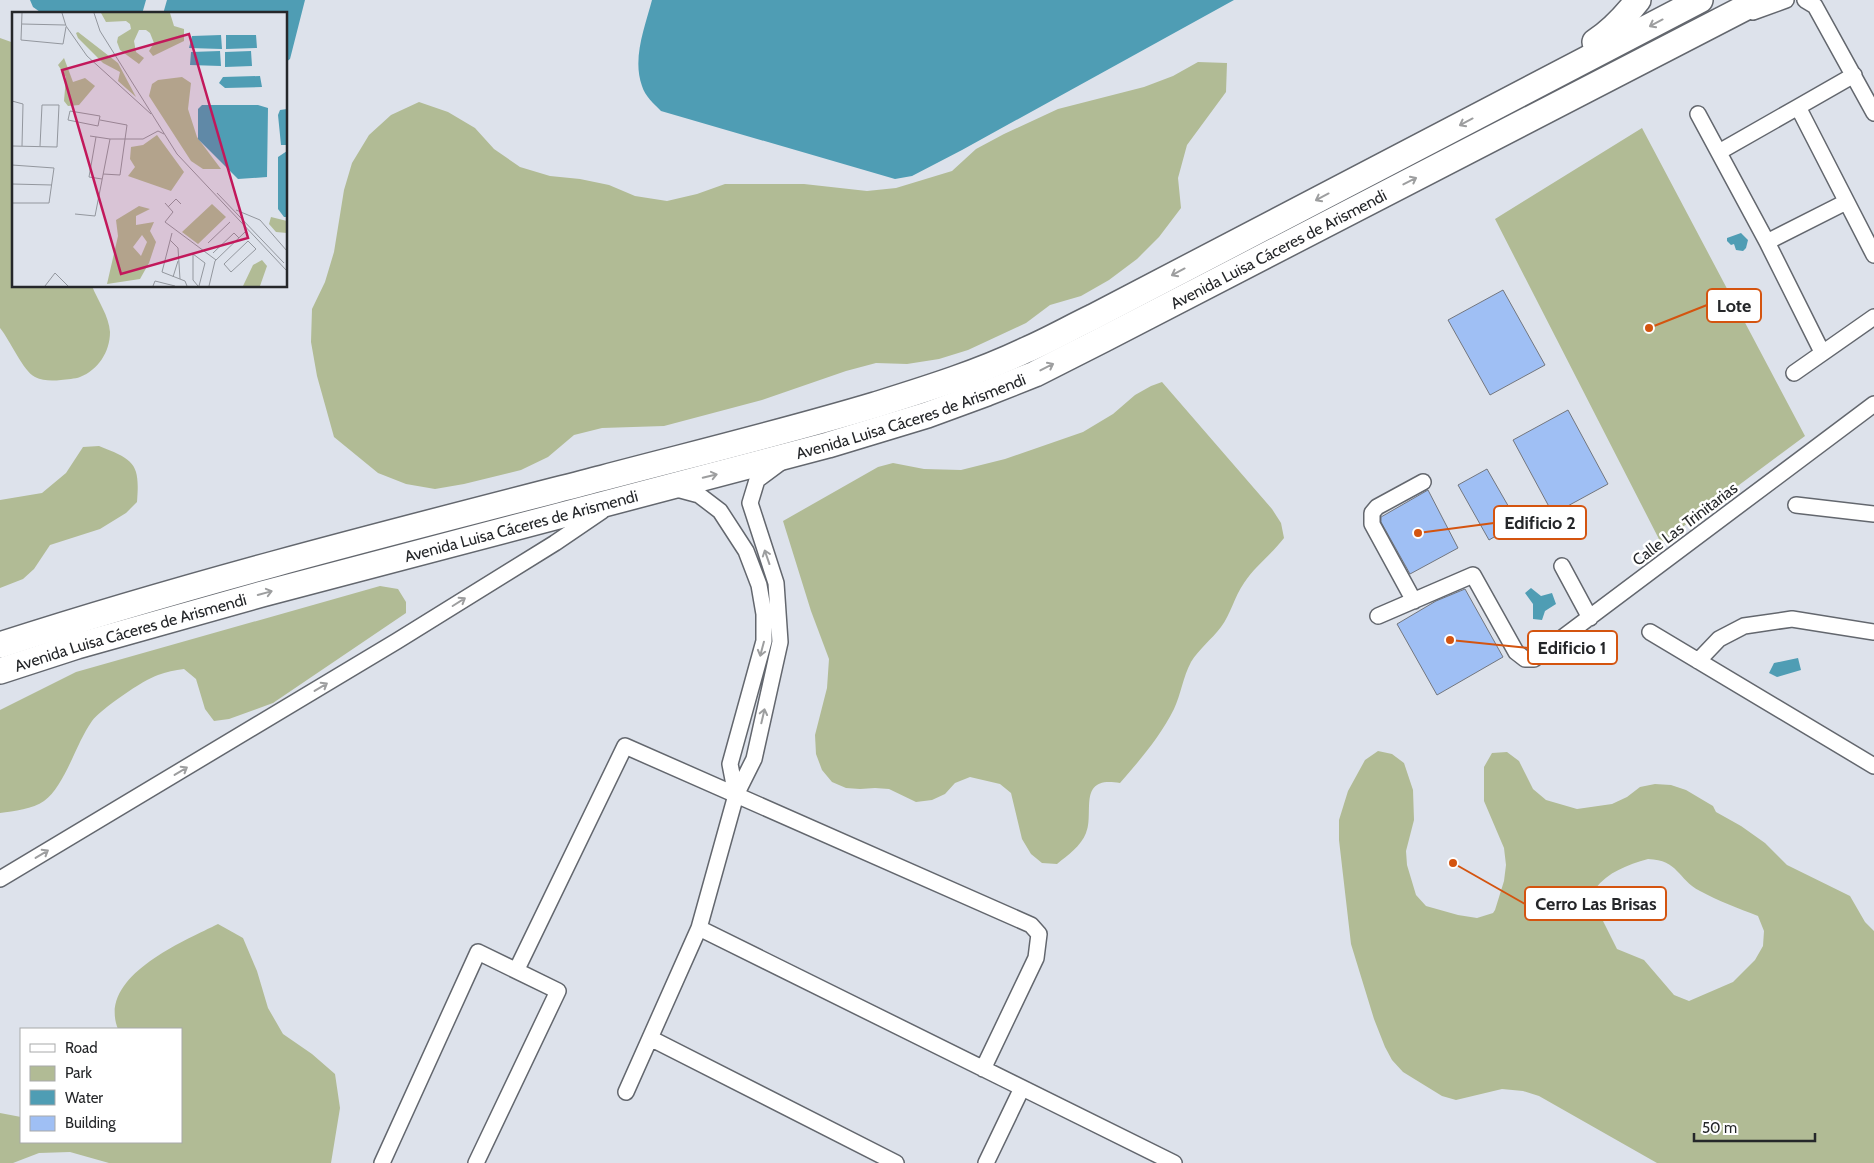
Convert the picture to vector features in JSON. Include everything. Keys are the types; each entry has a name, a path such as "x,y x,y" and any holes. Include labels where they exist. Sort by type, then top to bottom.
{"main road":[{"path":"1500,104 1611,31 1638,0"},
{"name":"Avenida Luisa Cáceres de Arismendi","path":"0,645 70,622 255,570 822,421 919,392 1025,351 1700,0"},
{"name":"Avenida Luisa Cáceres de Arismendi","path":"0,671 77,646 262,594 789,456 927,415 1035,374 1760,0"}],"street":[{"path":"1702,31 1786,0"},
{"path":"1812,2 1874,113"},
{"path":"1719,152 1854,75"},
{"path":"1798,107 1874,255"},
{"path":"1698,114 1767,242 1822,352"},
{"path":"1767,242 1846,202"},
{"path":"1794,373 1874,317"},
{"name":"Calle Las Trinitarias","path":"1414,601 1473,575 1516,652 1525,659 1534,660 1874,404"},
{"path":"736,795 730,764 764,641 776,583 750,503 757,480 789,456"},
{"path":"1378,616 1414,601 1372,524 1372,513 1377,507 1423,482"},
{"path":"626,1092 699,928 736,795 754,759 780,642 771,613 746,551 720,511 699,495 669,487"},
{"path":"0,879 397,641 555,543 619,500"},
{"path":"1796,505 1874,514"},
{"path":"1562,566 1590,618"},
{"path":"1698,660 1718,639 1744,626 1792,619 1874,632"},
{"path":"1650,632 1874,766"},
{"path":"740,730 759,736"},
{"path":"517,969 625,746 1031,925 1039,934 1036,958 984,1069"},
{"path":"699,928 1174,1163"},
{"path":"382,1163 478,952 517,969 558,991 476,1163"},
{"path":"650,1038 896,1163"},
{"path":"986,1163 1022,1088"}],"green space":[{"path":"0,38 12,42 12,288 93,288 105,314 110,332 105,353 92,370 80,377 51,381 30,374 0,328"},
{"path":"1198,62 1227,63 1226,92 1187,145 1178,178 1181,208 1159,237 1137,259 1109,280 1081,296 1050,305 1026,323 968,350 939,359 907,364 876,363 846,371 762,400 664,426 602,428 574,435 548,457 521,470 435,489 406,484 378,473 334,437 317,376 311,342 312,309 325,282 334,252 344,190 352,163 369,135 391,115 419,102 448,112 475,128 494,149 520,167 550,176 580,179 609,185 635,196 667,201 697,194 725,184 804,184 867,191 896,188 952,171 976,149 1058,109 1144,87 1173,76"},
{"path":"1642,128 1805,436 1661,543 1495,219"},
{"path":"1162,382 1272,509 1281,523 1284,538 1248,577 1224,622 1191,662 1174,709 1149,748 1120,783 1106,782 1097,785 1092,790 1088,825 1081,842 1057,864 1042,863 1031,854 1022,839 1011,793 1000,784 970,777 955,783 945,794 932,800 916,802 889,789 846,788 832,782 822,770 816,754 815,735 827,688 829,659 811,611 783,521 878,467 893,463 924,469 961,470 1005,459 1083,432 1113,414 1135,395"},
{"path":"99,446 121,455 133,465 137,479 137,502 126,513 100,529 50,545 34,569 23,579 0,588 0,500 42,493 66,473 83,447"},
{"path":"380,586 398,589 406,602 406,613 273,703 229,719 214,721 205,709 196,679 184,669 158,675 123,695 92,721 58,785 44,801 29,808 0,813 0,710 76,672"},
{"path":"1378,751 1392,754 1404,763 1413,790 1414,820 1406,851 1407,865 1416,895 1426,906 1458,915 1477,918 1493,913 1504,881 1506,865 1504,848 1484,801 1484,767 1492,753 1507,752 1519,761 1533,789 1546,800 1577,809 1612,804 1627,797 1640,787 1655,784 1671,785 1686,790 1713,806 1716,812 1741,826 1765,843 1787,865 1850,896 1865,922 1874,931 1874,1163 1657,1163 1539,1096 1523,1091 1502,1089 1456,1100 1442,1096 1403,1072 1392,1060 1385,1047 1374,1019 1351,944 1339,840 1339,820 1348,791 1365,760","holes":["1648,859 1658,860 1672,866 1692,886 1700,891 1758,916 1764,931 1763,946 1755,960 1733,982 1689,1001 1674,995 1644,960 1617,949 1603,921 1595,889 1606,878 1625,867"]},
{"path":"218,924 243,938 257,971 268,1008 283,1034 312,1054 335,1074 340,1108 331,1163 109,1163 70,1152 39,1153 13,1163 0,1163 0,1113 20,1117 20,1143 182,1143 182,1028 118,1028 115,1010 120,993 131,978 165,951"}],"water":[{"path":"30,0 146,0 143,12 40,12 33,7"},
{"path":"167,0 305,0 290,59 288,60 288,12 164,12"},
{"path":"652,0 1234,0 962,150 912,176 895,179 661,111 643,90 638,65 643,32"},
{"path":"1741,233 1748,240 1743,251 1736,250 1734,244 1731,245 1727,241 1727,238"},
{"path":"1531,588 1541,596 1552,593 1556,604 1545,611 1542,620 1533,619 1533,604 1525,593"},
{"path":"1798,658 1801,670 1777,677 1769,673 1774,663"}],"building":[{"path":"1503,290 1545,365 1490,395 1448,320"},
{"path":"1568,410 1608,484 1553,514 1513,440"},
{"path":"1487,469 1518,523 1489,540 1458,485"},
{"path":"1428,490 1458,548 1410,574 1381,522 1381,517"},
{"path":"1465,589 1503,657 1437,695 1397,624 1436,601"}],"place":[{"name":"Lote","path":"1649,328"},
{"name":"Edificio 2","path":"1418,533"},
{"name":"Edificio 1","path":"1450,640"},
{"name":"Cerro Las Brisas","path":"1453,863"}]}
